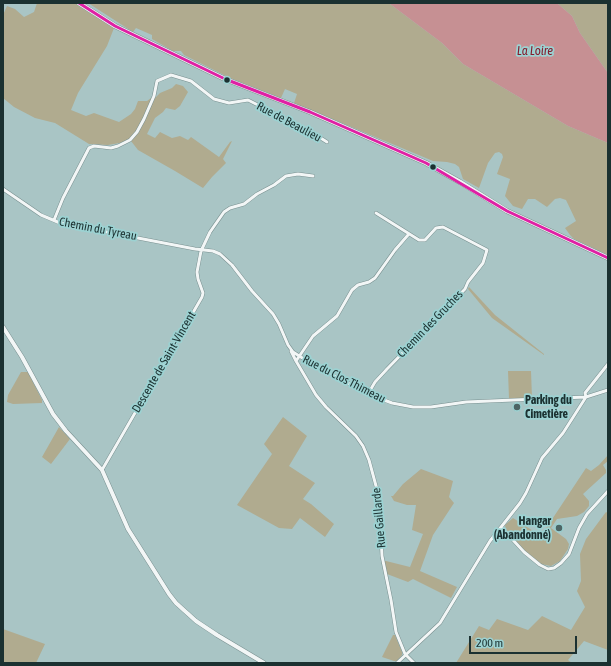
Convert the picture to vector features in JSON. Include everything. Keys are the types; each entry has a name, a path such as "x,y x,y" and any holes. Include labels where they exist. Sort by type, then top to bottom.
{"main road":[{"path":"79,3 114,26 225,79 317,115 417,158 444,172 507,211 608,258"}],"street":[{"name":"Rue de Beaulieu","path":"54,220 65,194 89,148 94,146 111,148 130,140 142,123 154,96 157,81 172,75 188,80 210,97 224,102 233,103 248,100 311,132 327,142"},
{"name":"Descente de Saint-Vincent","path":"102,470 202,297 203,293 197,272 202,249 210,232 224,212 227,209 244,204 286,176 298,174 313,176"},
{"name":"Chemin du Tyreau","path":"3,189 36,211 68,225 202,249"},
{"path":"296,361 313,336 337,316 355,288 362,283 372,280 408,235 376,213"},
{"name":"Chemin des Gruches","path":"368,394 375,382 387,369 465,289 468,282 483,263 487,250 443,227 436,228 425,240 415,239 408,235"},
{"name":"Rue du Clos Thimeau","path":"202,249 216,252 224,256 232,264 249,287 276,318 291,349 299,356 368,394 392,403 413,407 431,407 466,402 586,397 608,390"},
{"path":"3,327 22,357 53,414 66,431 102,470 128,529 169,594 186,612 217,635 264,663"},
{"name":"Rue Gaillarde","path":"291,349 296,361 316,395 326,407 356,436 363,446 369,460 379,497 382,556 392,600 396,632 406,655"},
{"path":"397,663 440,623 490,541 520,504 542,458 563,433 586,397 586,393 608,364"},
{"path":"501,527 524,552 540,566 548,569 554,568 569,554 586,514 608,491"},
{"path":"406,655 414,663"}],"shaded area":[{"path":"37,3 75,3 114,28 107,46 78,93 71,110 86,116 94,113 119,122 131,114 138,101 147,101 151,98 155,98 160,93 172,88 176,84 183,86 188,92 180,106 175,110 166,108 155,118 147,134 155,138 160,132 172,138 180,136 188,140 191,137 219,157 232,141 223,159 226,163 203,188 138,150 131,141 108,145 89,144 55,123 35,118 14,107 3,98 3,15 7,6 15,9 24,17 34,12"},
{"path":"88,3 390,4 442,43 463,64 568,126 608,143 608,255 574,239 570,235 565,228 576,221 566,200 560,198 555,199 547,207 535,199 528,199 522,209 513,206 505,196 510,179 497,174 503,157 499,152 495,153 488,163 479,188 463,179 459,167 455,164 433,161 294,103 297,94 285,89 281,98 230,78 184,55 181,51 173,51 152,39 152,35 136,28 133,32"},
{"path":"557,3 608,3 608,73 580,33 572,16"},
{"path":"469,287 495,315 544,355 492,318 468,289"},
{"path":"508,371 531,371 532,398 509,399"},
{"path":"21,372 28,372 42,400 42,403 13,404 7,402 8,395"},
{"path":"283,417 307,436 289,466 315,483 303,499 334,524 325,537 300,518 292,529 279,528 237,505 272,454 264,444"},
{"path":"59,427 70,439 51,464 42,457"},
{"path":"608,455 608,461 603,465 606,473 583,494 589,501 589,506 584,512 577,516 557,519 551,528 566,539 569,544 568,549 560,561 551,566 541,564 526,552 506,530 505,525 513,518 541,536 586,468 591,471"},
{"path":"421,469 453,481 449,497 454,503 433,535 420,571 457,587 451,598 413,579 408,582 387,574 382,560 410,567 423,534 412,530 416,505 407,505 394,501 391,496 393,496 403,484"},
{"path":"606,512 608,513 608,650 584,641 568,660 572,663 456,663 479,626 489,630 497,619 528,630 542,616 571,630 585,607 577,591 581,581 580,554 586,539"},
{"path":"3,629 45,644 36,663 3,663"},
{"path":"393,635 395,635 402,652 402,655 397,661 382,657"}],"water":[{"name":"La Loire","path":"385,3 557,3 572,16 580,33 608,73 608,143 568,126 463,64 442,43 390,4"}],"transit line":[{"path":"79,3 115,26 225,79 310,112 426,163 507,211 608,258"}],"place":[{"name":"Parking du Cimetière","path":"517,407"},
{"name":"Hangar (Abandonné)","path":"559,528"}]}
